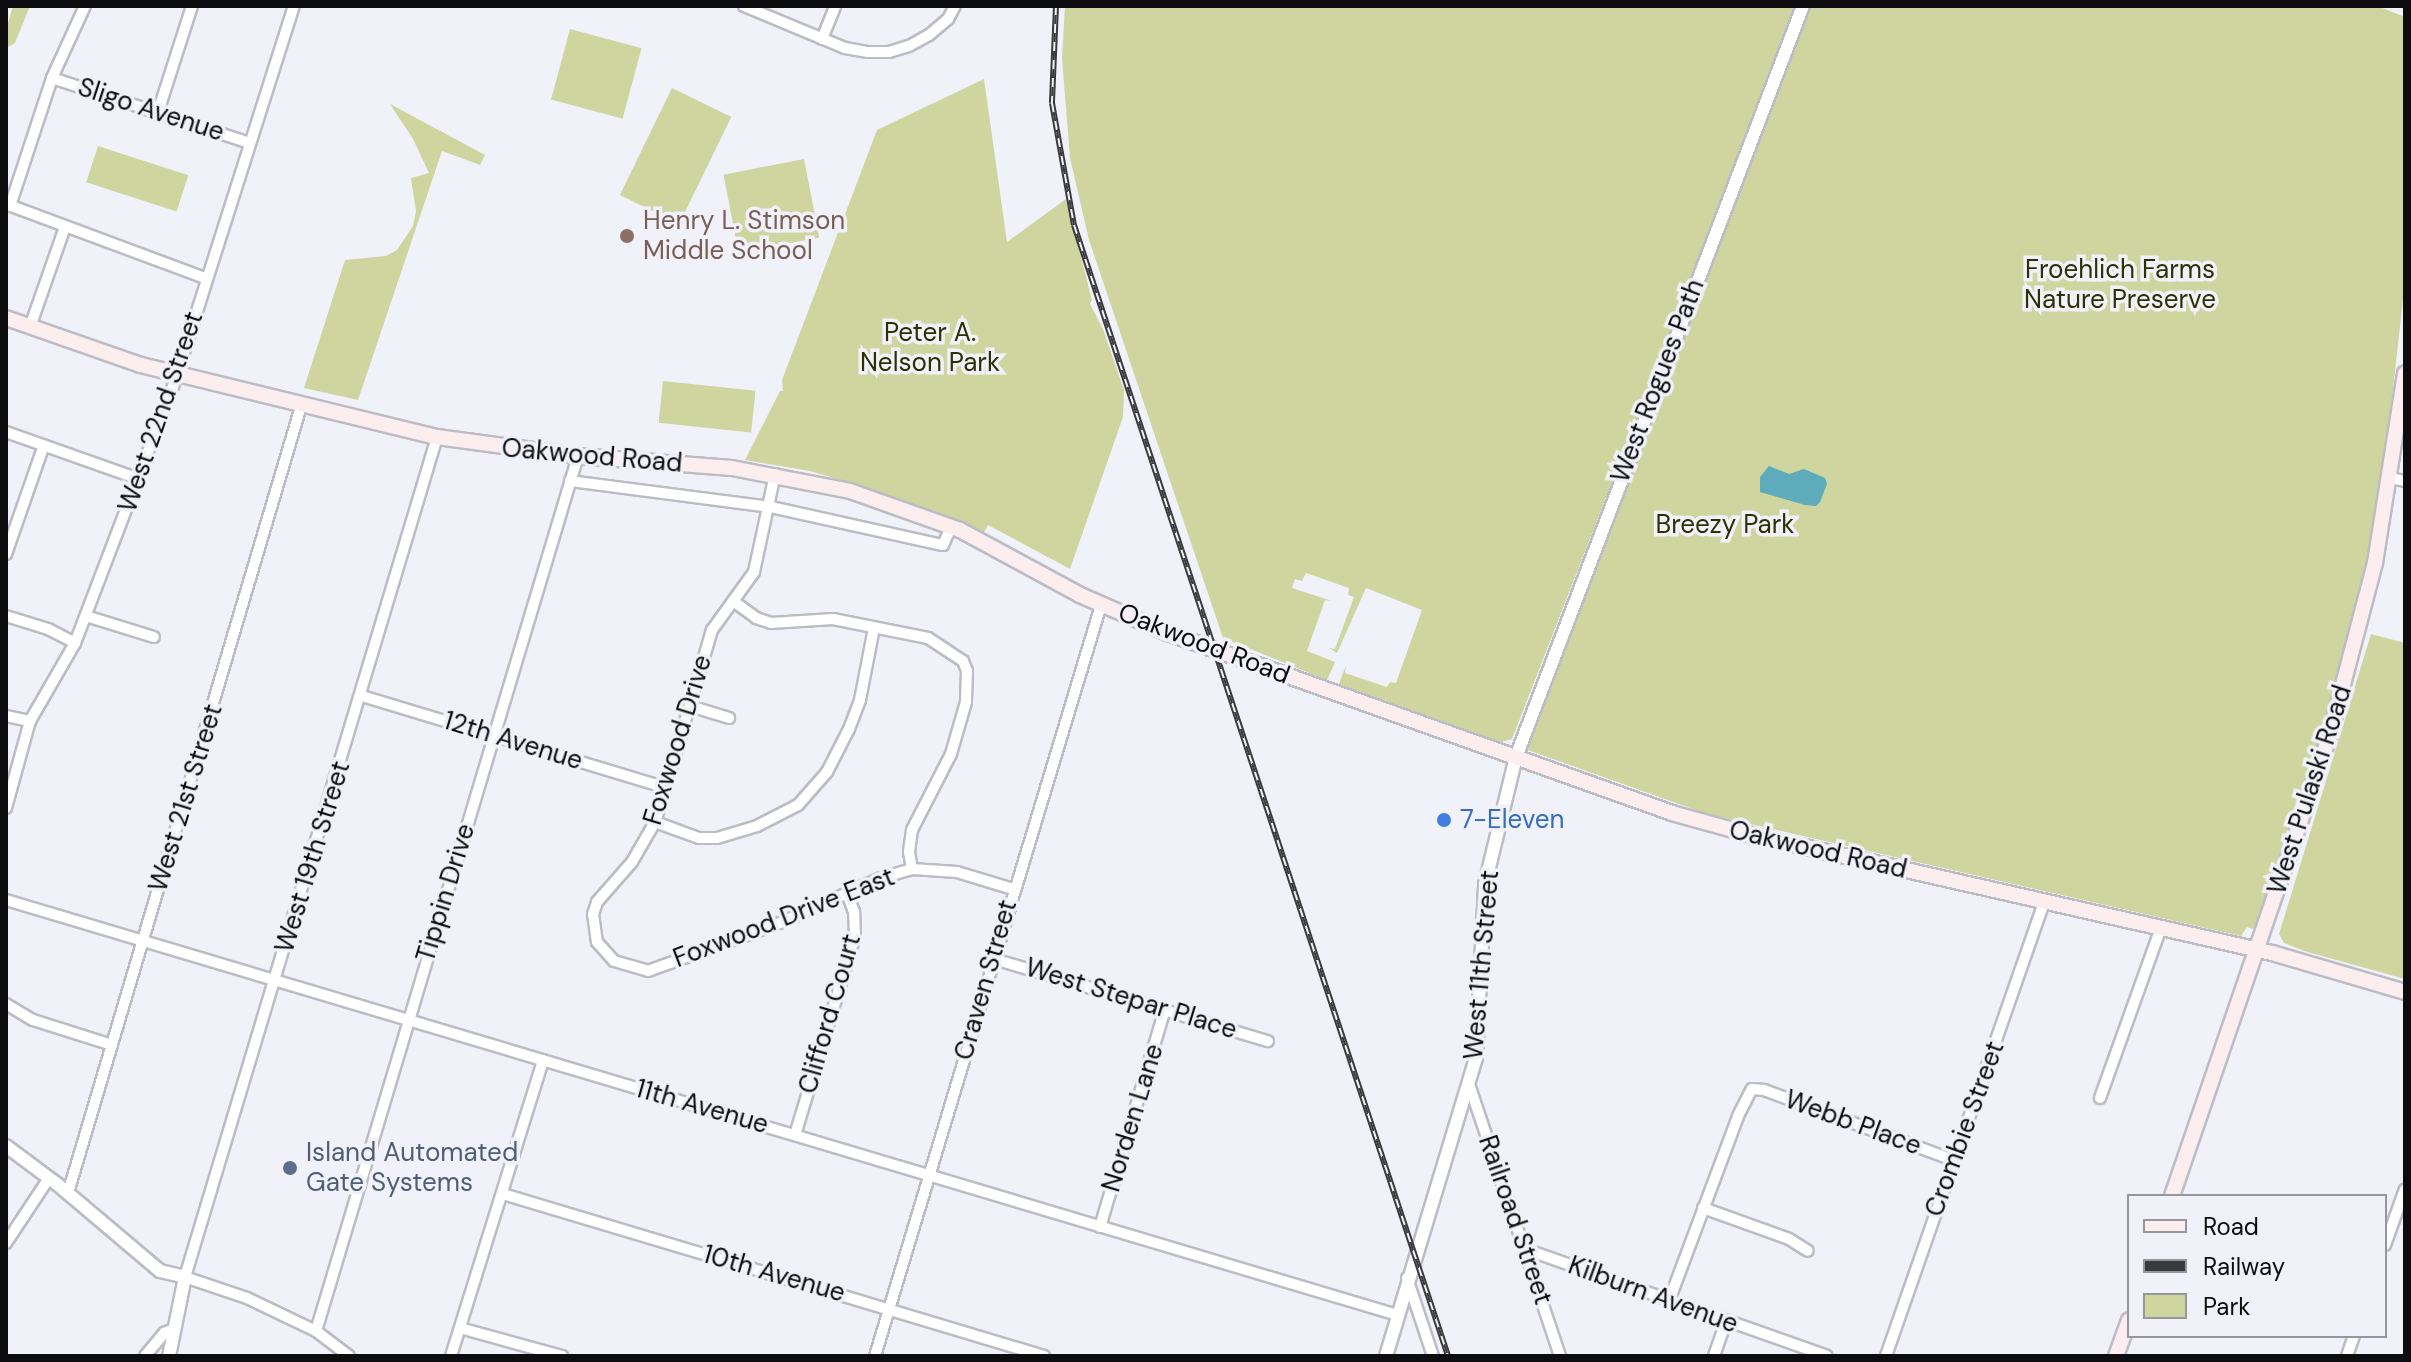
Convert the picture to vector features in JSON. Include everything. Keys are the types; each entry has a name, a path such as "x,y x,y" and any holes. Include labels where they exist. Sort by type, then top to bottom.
{"main road":[{"name":"Oakwood Road","path":"6,318 177,374 437,437 578,456 775,474 875,498 951,527 1101,605 1168,633 1705,823 2258,950 2405,992"},
{"name":"West Pulaski Road","path":"2173,1194 2258,950 2342,693 2398,479 2405,373"},
{"path":"2116,1356 2127,1326"}],"street":[{"path":"85,6 52,78 8,205 205,278"},
{"path":"158,112 192,6"},
{"name":"West 22nd Street","path":"6,808 30,721 75,643 177,374 205,278 294,6"},
{"path":"744,6 822,39 867,52 889,52 929,35 948,19 955,6"},
{"path":"822,39 835,6"},
{"name":"West Rogues Path","path":"1516,757 1803,6"},
{"name":"Sligo Avenue","path":"52,78 250,143"},
{"path":"30,327 65,227"},
{"name":"West 21st Street","path":"68,1193 302,403"},
{"path":"6,432 139,479"},
{"name":"West 19th Street","path":"185,1277 362,696 437,437"},
{"path":"6,554 44,445"},
{"name":"Tippin Drive","path":"316,1331 578,456"},
{"name":"Foxwood Drive","path":"648,971 631,969 604,952 597,942 593,914 604,890 632,862 655,822 712,630 754,572 771,507 775,474"},
{"path":"570,481 771,507 943,545 951,527"},
{"path":"733,601 756,618 771,623 833,619 928,638 948,648 963,661 967,671 966,702 951,754 912,830 909,852 912,869"},
{"name":"Craven Street","path":"875,1356 1013,889 1101,605"},
{"path":"6,616 48,629 75,643"},
{"path":"86,616 154,637"},
{"path":"655,822 687,834 717,838 757,826 798,805 827,772 849,729 860,700 874,628"},
{"name":"12th Avenue","path":"362,696 664,787"},
{"path":"690,706 729,718"},
{"path":"6,716 30,721"},
{"name":"West 11th Street","path":"1386,1356 1407,1278 1469,1084 1478,1035 1485,884 1516,757"},
{"name":"Foxwood Drive East","path":"648,971 780,923 912,869 957,872 1013,889"},
{"name":"Clifford Court","path":"795,1135 855,936 854,912 847,893"},
{"name":"11th Avenue","path":"6,900 1397,1315"},
{"name":"Crombie Street","path":"1886,1356 2044,902"},
{"path":"2100,1098 2161,928"},
{"name":"West Stepar Place","path":"994,959 1268,1041"},
{"path":"6,1004 33,1020 112,1045"},
{"name":"Norden Lane","path":"1100,1227 1165,1009"},
{"path":"451,1356 543,1060"},
{"name":"Railroad Street","path":"1469,1084 1560,1356"},
{"name":"Webb Place","path":"1703,1208 1744,1100 1752,1089 1777,1095 1953,1160"},
{"path":"6,1146 68,1193 160,1271 247,1298 316,1331 349,1356"},
{"path":"6,1243 49,1178"},
{"path":"2387,1239 2405,1189"},
{"name":"10th Avenue","path":"503,1194 1044,1356"},
{"path":"1669,1301 1703,1208 1789,1239 1808,1251"},
{"name":"Kilburn Avenue","path":"1525,1249 1827,1356"},
{"path":"169,1356 185,1277"},
{"path":"1407,1278 1433,1356"},
{"path":"1714,1356 1726,1321"},
{"path":"460,1328 562,1356"},
{"path":"145,1356 164,1333 174,1329"}],"green space":[{"path":"13,6 30,6 15,43 6,48 6,30"},
{"path":"1065,6 1797,6 1512,739 1501,742 1339,684 1346,665 1345,673 1387,687 1390,682 1396,683 1422,610 1366,588 1337,653 1329,648 1335,649 1354,597 1348,595 1349,588 1306,573 1302,581 1295,579 1292,588 1332,601 1325,600 1307,651 1335,662 1327,680 1223,638 1089,240 1070,158 1062,58"},
{"name":"Froehlich Farms Nature Preserve","path":"1808,6 2377,6 2405,17 2405,281 2392,398 2369,549 2345,651 2308,777 2256,925 2253,929 2247,927 2241,936 1707,814 1525,749"},
{"path":"570,29 641,48 623,119 551,100"},
{"name":"Peter A. Nelson Park","path":"984,79 1007,242 1066,199 1092,300 1090,304 1103,329 1124,390 1123,417 1070,569 988,525 983,534 870,489 810,471 745,460 780,391 783,391 782,380 877,130"},
{"path":"672,88 731,117 679,224 620,195"},
{"path":"390,104 485,155 480,165 442,151 358,400 304,388 345,260 386,256 397,250 413,226 416,211 411,178 429,173 413,139"},
{"path":"98,146 188,175 177,211 86,182"},
{"path":"804,159 819,238 739,253 724,175"},
{"path":"663,381 755,391 751,432 659,423"},
{"path":"2371,634 2405,643 2405,979 2304,951 2284,943 2279,934"}],"water":[{"path":"1769,466 1789,474 1804,469 1825,478 1827,484 1820,502 1816,506 1805,505 1760,492 1760,477"}],"railway":[{"path":"1056,6 1052,103 1074,225 1448,1356"}],"place":[{"name":"Henry L. Stimson Middle School","path":"627,236"},
{"name":"7-Eleven","path":"1444,820"},
{"name":"Island Automated Gate Systems","path":"290,1168"}],"park label":[{"name":"Breezy Park","path":"1725,525"}]}
